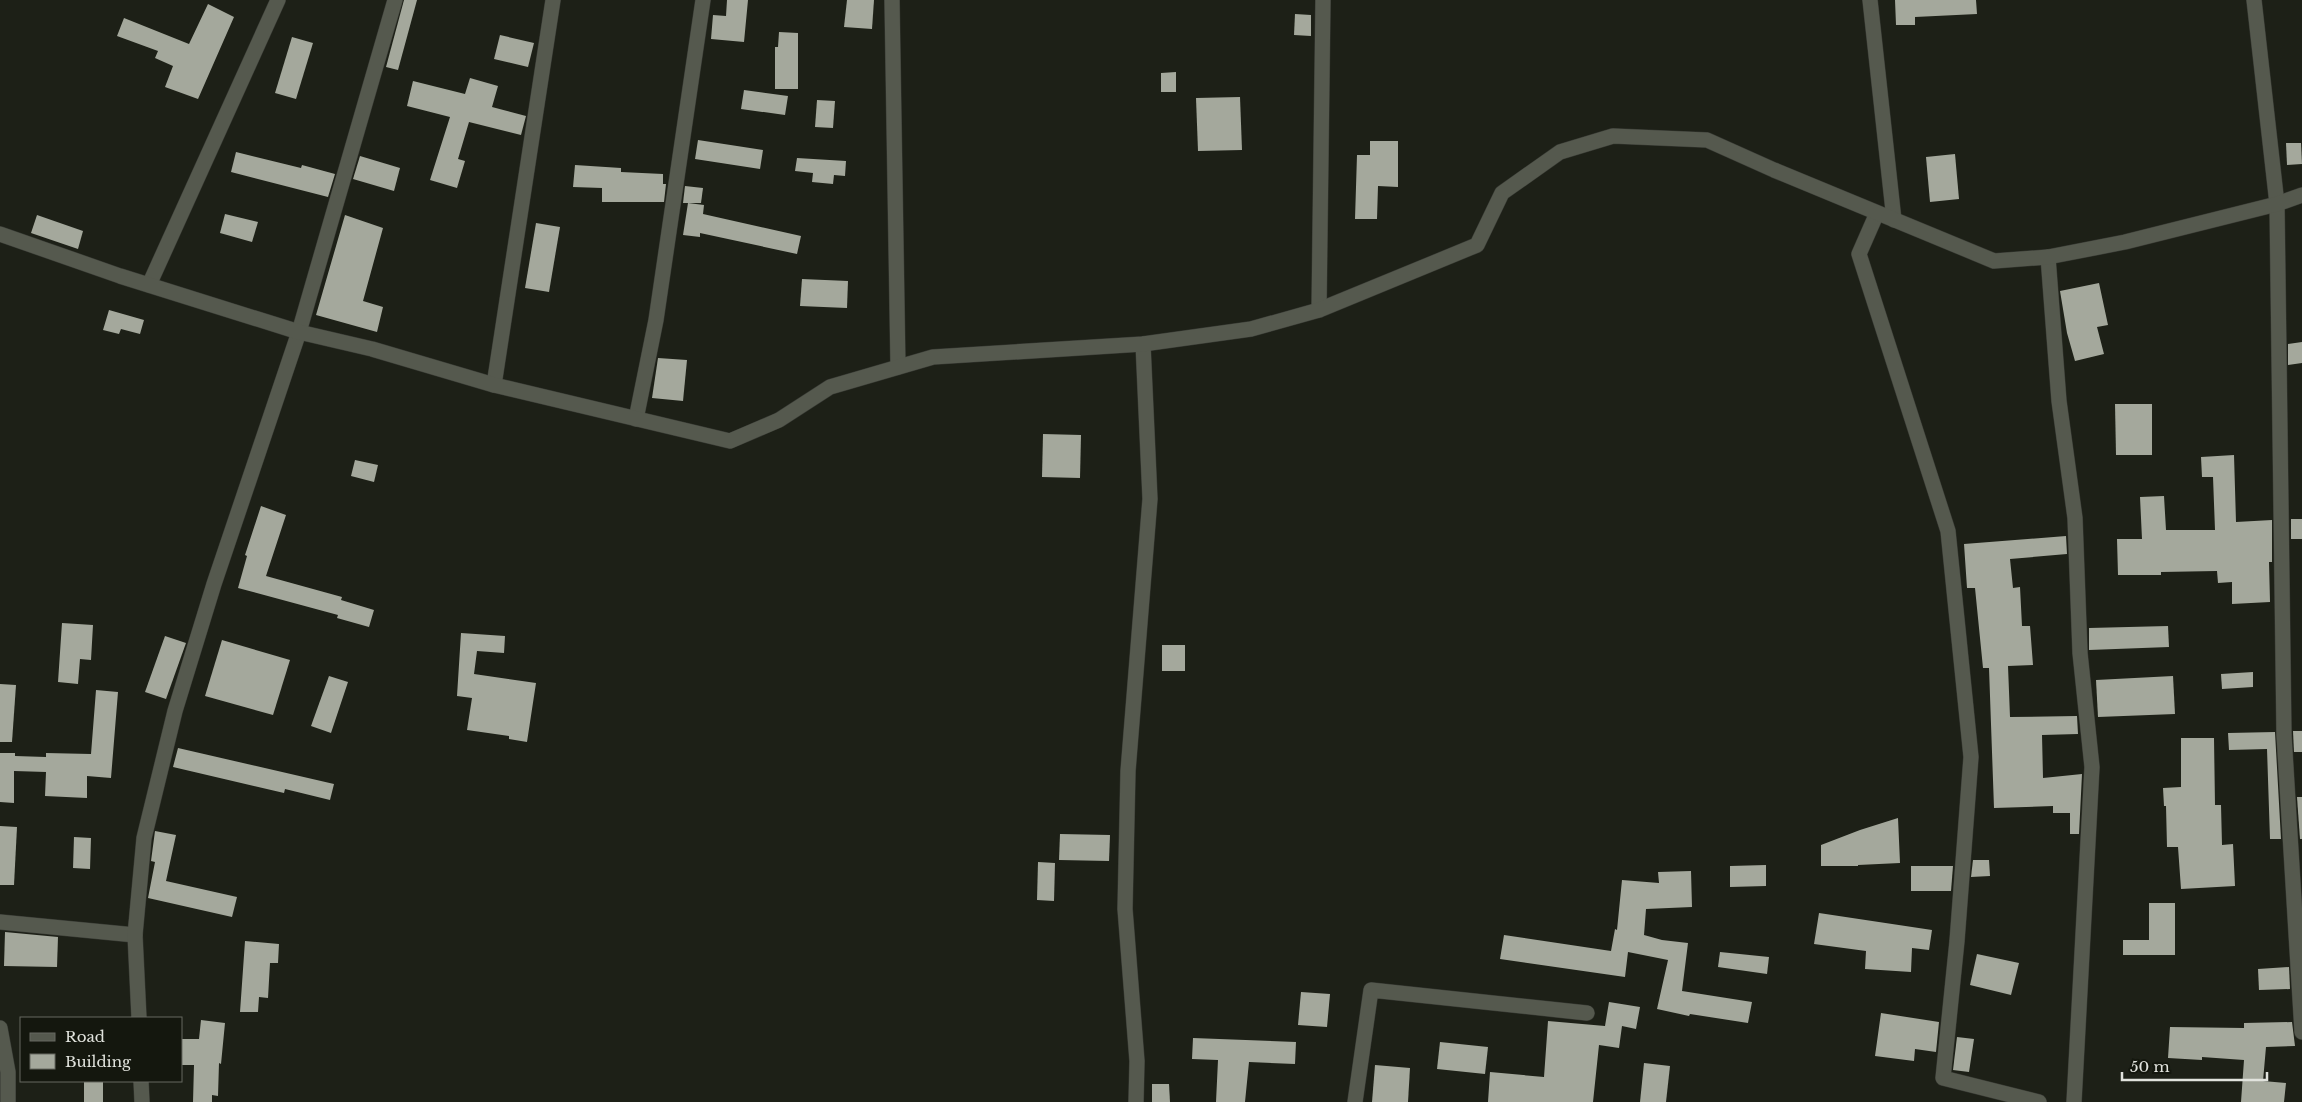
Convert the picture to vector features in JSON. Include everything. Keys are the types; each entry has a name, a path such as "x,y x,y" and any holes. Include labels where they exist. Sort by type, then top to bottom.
{"street":[{"path":"149,285 278,0"},
{"path":"139,1017 135,935 144,838 175,711 214,584 299,332 395,0"},
{"path":"494,385 553,0"},
{"path":"636,419 656,320 703,0"},
{"path":"892,0 898,367"},
{"path":"1319,310 1323,0"},
{"path":"1870,0 1894,220"},
{"path":"2254,0 2277,204 2284,735 2302,1032"},
{"path":"0,234 149,285 299,332 372,348 494,385 730,441 779,420 830,387 933,357 1143,344 1251,329 1319,310 1477,245 1502,193 1560,152 1613,136 1707,140 1994,261 2048,257 2124,242 2277,204 2302,195"},
{"path":"1877,212 1860,254 1948,531 1971,757 1957,941 1943,1078 2038,1102"},
{"path":"2048,257 2059,401 2075,518 2080,653 2092,767 2074,1102"},
{"path":"1136,1102 1137,1061 1125,909 1128,772 1150,499 1143,344"},
{"path":"0,922 135,935"},
{"path":"1355,1102 1371,990 1587,1013"},
{"path":"0,1028 8,1072 8,1102"},
{"path":"142,1082 142,1102"}],"building":[{"path":"404,0 417,0 398,70 386,67"},
{"path":"727,0 748,0 744,42 711,39 713,15 726,16"},
{"path":"847,0 874,0 872,29 844,27"},
{"path":"1895,0 1976,0 1977,14 1915,17 1915,25 1896,25"},
{"path":"208,4 234,17 198,99 165,87 173,66 155,58 158,51 117,36 124,18 189,44"},
{"path":"1295,14 1311,15 1311,36 1294,35"},
{"path":"779,32 798,33 798,89 775,89 775,47 778,47"},
{"path":"500,35 534,43 528,67 494,59"},
{"path":"292,37 313,43 296,99 275,93"},
{"path":"1176,72 1176,92 1161,92 1161,73"},
{"path":"470,78 498,86 492,107 526,116 521,135 469,122 458,159 465,161 457,188 430,180 450,117 407,106 413,81 465,94"},
{"path":"744,90 788,96 785,115 741,109"},
{"path":"1240,97 1242,150 1198,151 1196,98"},
{"path":"817,100 835,101 833,128 815,127"},
{"path":"698,140 763,150 760,169 695,159"},
{"path":"1370,141 1398,141 1398,187 1378,186 1377,219 1355,219 1357,155 1370,155"},
{"path":"2286,143 2301,143 2302,164 2287,165"},
{"path":"236,152 301,168 302,165 335,174 328,197 231,172"},
{"path":"1955,154 1959,199 1930,202 1926,157"},
{"path":"360,156 400,168 394,191 353,179"},
{"path":"797,158 846,161 845,176 834,175 833,184 812,182 813,173 795,171"},
{"path":"575,165 621,168 621,172 663,174 663,184 666,184 664,202 602,202 602,188 573,187"},
{"path":"685,186 703,188 701,203 683,203"},
{"path":"688,203 704,205 703,214 801,236 797,254 700,233 700,237 683,235"},
{"path":"225,214 258,222 252,242 220,233"},
{"path":"37,215 83,231 78,249 31,233"},
{"path":"345,215 383,228 363,301 383,307 377,332 316,315"},
{"path":"536,223 560,227 549,292 525,288"},
{"path":"802,279 848,281 847,308 800,306"},
{"path":"2099,283 2108,325 2097,327 2104,354 2075,361 2067,333 2060,291"},
{"path":"109,310 144,320 140,334 121,329 119,334 103,330"},
{"path":"2302,342 2302,363 2288,365 2288,344"},
{"path":"658,358 687,360 683,401 652,398"},
{"path":"2115,404 2152,404 2152,455 2116,455"},
{"path":"1043,434 1081,435 1080,478 1042,477"},
{"path":"2234,455 2236,522 2272,520 2272,562 2269,562 2270,602 2232,604 2232,582 2218,583 2217,571 2161,572 2161,575 2118,575 2117,539 2142,539 2140,497 2164,496 2166,530 2215,530 2213,477 2202,477 2201,457"},
{"path":"355,460 378,465 374,482 351,476"},
{"path":"261,506 286,515 266,576 342,597 341,600 374,610 369,627 337,618 338,615 238,588 247,556 245,555"},
{"path":"2291,519 2302,519 2302,539 2291,539"},
{"path":"2066,536 2067,554 2010,559 2013,588 2020,587 2022,626 2030,626 2033,665 2008,666 2010,717 2077,716 2078,734 2042,735 2043,778 2082,774 2079,834 2070,834 2070,813 2053,813 2053,806 1994,808 1989,668 1983,668 1975,588 1967,588 1964,544"},
{"path":"62,623 93,625 91,660 80,659 78,684 58,682"},
{"path":"2168,626 2169,647 2089,650 2089,628"},
{"path":"461,633 505,636 504,653 477,651 474,674 536,683 527,742 509,739 509,736 467,730 472,698 457,696"},
{"path":"165,636 186,643 166,699 145,692"},
{"path":"222,640 290,660 273,715 205,696"},
{"path":"1162,645 1185,645 1185,671 1162,671"},
{"path":"2253,672 2253,687 2222,689 2221,674"},
{"path":"329,676 348,682 331,733 311,726"},
{"path":"2173,676 2175,714 2098,717 2096,680"},
{"path":"0,684 16,685 12,742 0,742"},
{"path":"96,690 118,692 111,778 87,776 87,798 45,796 46,772 14,771 14,803 0,802 0,753 15,753 15,756 46,757 46,753 91,754"},
{"path":"2293,731 2302,731 2302,752 2294,752"},
{"path":"2275,732 2281,839 2270,839 2267,749 2229,750 2228,733"},
{"path":"2181,738 2214,738 2215,805 2221,805 2222,845 2233,844 2235,886 2181,889 2178,847 2167,847 2166,806 2164,806 2163,788 2181,787"},
{"path":"178,748 334,784 330,800 285,789 284,793 173,767"},
{"path":"2297,797 2302,797 2302,839 2300,839"},
{"path":"1898,818 1900,863 1821,866 1821,845"},
{"path":"0,826 17,827 14,885 0,885"},
{"path":"155,831 176,835 166,881 237,897 232,917 148,898 155,862 151,861"},
{"path":"1060,834 1110,835 1109,861 1059,860"},
{"path":"74,837 91,838 90,869 73,868"},
{"path":"1973,860 1989,860 1990,876 1971,877"},
{"path":"1038,862 1055,863 1054,901 1037,900"},
{"path":"1766,865 1766,886 1730,887 1730,866"},
{"path":"1911,866 1953,866 1951,891 1911,891"},
{"path":"1691,871 1692,907 1646,909 1644,935 1662,940 1688,943 1682,991 1752,1002 1748,1023 1690,1014 1689,1016 1657,1009 1668,960 1628,952 1625,977 1500,959 1504,935 1611,951 1615,929 1617,930 1622,880 1659,883 1658,872"},
{"path":"2149,903 2175,903 2175,955 2123,955 2123,940 2149,940"},
{"path":"1819,913 1932,930 1929,950 1912,948 1911,972 1865,969 1866,951 1814,944"},
{"path":"5,932 58,937 57,967 4,966"},
{"path":"245,941 279,944 278,963 270,963 268,998 259,997 258,1012 240,1012"},
{"path":"1720,952 1769,957 1767,974 1718,967"},
{"path":"1977,954 2019,963 2011,995 1970,985"},
{"path":"2289,967 2290,989 2259,990 2258,969"},
{"path":"1301,992 1330,994 1327,1027 1298,1025"},
{"path":"1609,1002 1640,1007 1636,1029 1622,1026 1619,1048 1599,1045 1593,1102 1488,1102 1490,1072 1544,1077 1548,1021 1605,1026"},
{"path":"1881,1013 1939,1022 1936,1052 1915,1049 1914,1061 1875,1056"},
{"path":"201,1020 225,1023 221,1064 219,1063 218,1096 212,1095 212,1102 193,1102 194,1065 182,1065 182,1039 199,1039"},
{"path":"2292,1022 2295,1046 2266,1047 2263,1081 2286,1083 2284,1102 2241,1102 2244,1060 2202,1057 2202,1060 2168,1058 2170,1027 2244,1028 2244,1023"},
{"path":"1957,1037 1974,1039 1969,1072 1953,1070"},
{"path":"1193,1038 1296,1042 1295,1064 1249,1062 1245,1102 1216,1102 1218,1060 1192,1059"},
{"path":"1440,1042 1488,1047 1485,1074 1437,1069"},
{"path":"1644,1063 1670,1066 1666,1102 1640,1102"},
{"path":"1375,1065 1410,1068 1408,1102 1372,1102"},
{"path":"84,1082 103,1082 103,1102 84,1102"},
{"path":"1152,1084 1169,1084 1170,1102 1152,1102"}]}
